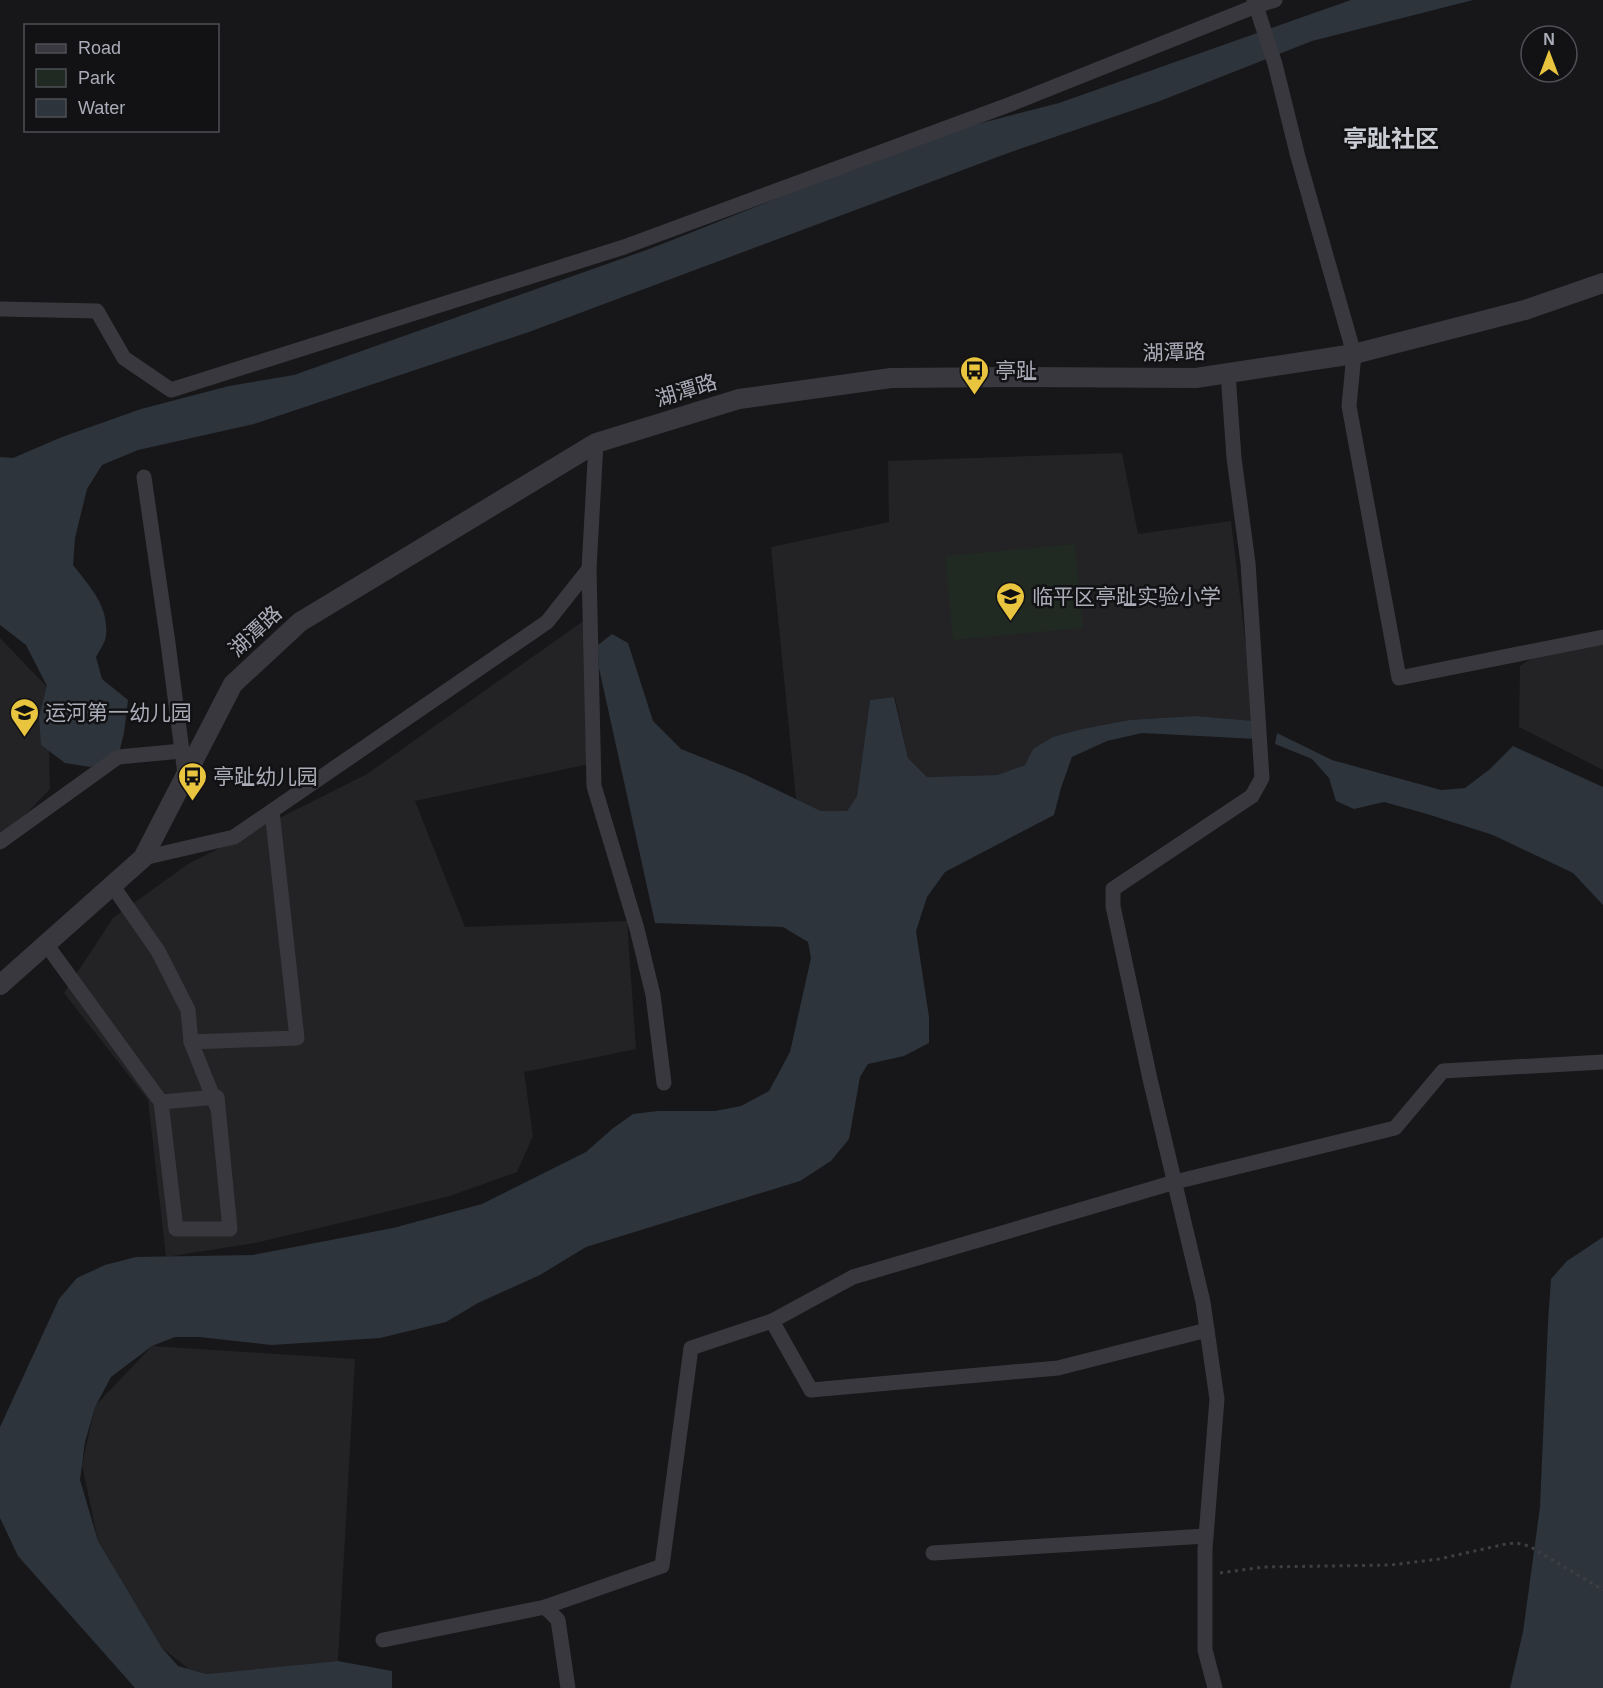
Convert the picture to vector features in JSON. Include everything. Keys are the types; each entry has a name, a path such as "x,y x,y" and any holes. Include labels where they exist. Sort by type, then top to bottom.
{"street":[{"path":"0,309 97,311 124,358 171,390 624,247 1011,104 1255,3 1275,0"},
{"path":"1255,3 1275,64 1298,158 1354,354 1349,406 1399,678 1603,637"},
{"name":"湖潭路","path":"0,985 143,858 232,684 300,622 596,443 739,399 891,378 1016,376 1196,378 1354,354 1525,310 1603,283"},
{"path":"1215,1688 1205,1650 1205,1575 1217,1399 1203,1302 1150,1079 1113,906 1113,889 1252,795 1262,778 1248,562 1234,458 1228,373"},
{"path":"596,443 589,568 594,786 637,928 653,995 664,1083"},
{"path":"144,477 185,774"},
{"path":"143,858 234,837 547,622 589,568"},
{"path":"0,842 118,757 182,751"},
{"path":"190,1042 297,1038 272,811"},
{"path":"46,944 161,1102 176,1229 230,1229 216,1104 190,1042 188,1010 158,951 112,885"},
{"path":"384,1640 545,1607 662,1566 691,1348 772,1321 853,1277 1175,1182 1395,1128 1443,1071 1603,1062"},
{"path":"161,1102 216,1104"},
{"path":"772,1321 811,1390 1058,1368 1207,1330"},
{"path":"933,1553 1206,1536"},
{"path":"545,1607 558,1620 568,1688"}],"path":[{"path":"1205,1575 1264,1567 1391,1565 1439,1559 1516,1543 1529,1546 1603,1590"}],"shaded area":[{"name":"临平区亭趾实验小学","path":"1122,453 1138,534 1231,521 1255,721 1195,716 1129,720 1082,729 1033,749 1025,765 997,775 927,777 908,758 895,697 870,700 857,796 847,811 821,811 796,799 771,547 889,522 888,461"},
{"path":"589,617 589,764 415,801 465,927 627,921 636,1049 524,1072 533,1136 517,1172 450,1196 357,1219 255,1243 166,1257 148,1100 64,993 113,918 188,864 367,774"},
{"path":"1603,637 1603,770 1519,727 1520,666 1561,639"},
{"name":"运河第一幼儿园","path":"0,638 47,687 50,789 0,841"},
{"path":"152,1346 355,1359 338,1661 208,1674 189,1669 162,1648 98,1541 82,1465 95,1406"}],"green space":[{"path":"1075,544 1083,628 953,640 945,556"}],"water":[{"path":"1351,0 1473,0 1312,41 1160,101 1011,152 529,332 254,424 138,450 102,465 87,489 75,538 73,565 97,598 104,615 106,636 96,657 102,679 128,700 124,733 118,757 90,767 65,763 41,745 39,716 47,686 26,645 0,625 0,457 13,458 62,437 141,409 229,386 294,375 652,248 939,134 1059,103"},
{"path":"612,634 628,643 653,721 681,749 746,775 821,811 847,811 857,796 870,700 894,697 908,758 927,777 997,775 1025,765 1033,749 1053,737 1129,720 1195,716 1255,721 1257,739 1142,733 1107,741 1072,757 1054,815 945,872 927,897 916,931 929,1017 929,1043 904,1056 868,1064 860,1077 849,1139 831,1161 800,1181 586,1247 540,1275 478,1303 446,1322 380,1338 271,1345 199,1337 175,1337 152,1346 111,1377 95,1407 85,1442 80,1480 98,1541 162,1648 178,1666 207,1674 338,1661 392,1671 392,1688 135,1688 18,1556 0,1518 0,1427 59,1299 77,1278 105,1265 136,1257 253,1255 393,1228 482,1204 586,1152 633,1114 658,1111 715,1111 741,1106 769,1091 790,1052 811,958 808,942 783,927 655,923 599,668 598,645"},
{"path":"1277,733 1332,760 1441,790 1465,788 1490,769 1513,746 1603,787 1603,905 1573,873 1493,835 1384,802 1354,809 1336,801 1329,778 1312,759 1275,744"},
{"path":"1603,1237 1603,1688 1510,1688 1523,1632 1540,1507 1551,1279 1567,1261"}],"place":[{"name":"亭趾","path":"974,396"},
{"name":"临平区亭趾实验小学","path":"1011,622"},
{"name":"运河第一幼儿园","path":"24,738"},
{"name":"亭趾幼儿园","path":"192,802"}],"district":[{"name":"亭趾社区","path":"1391,138"}]}
